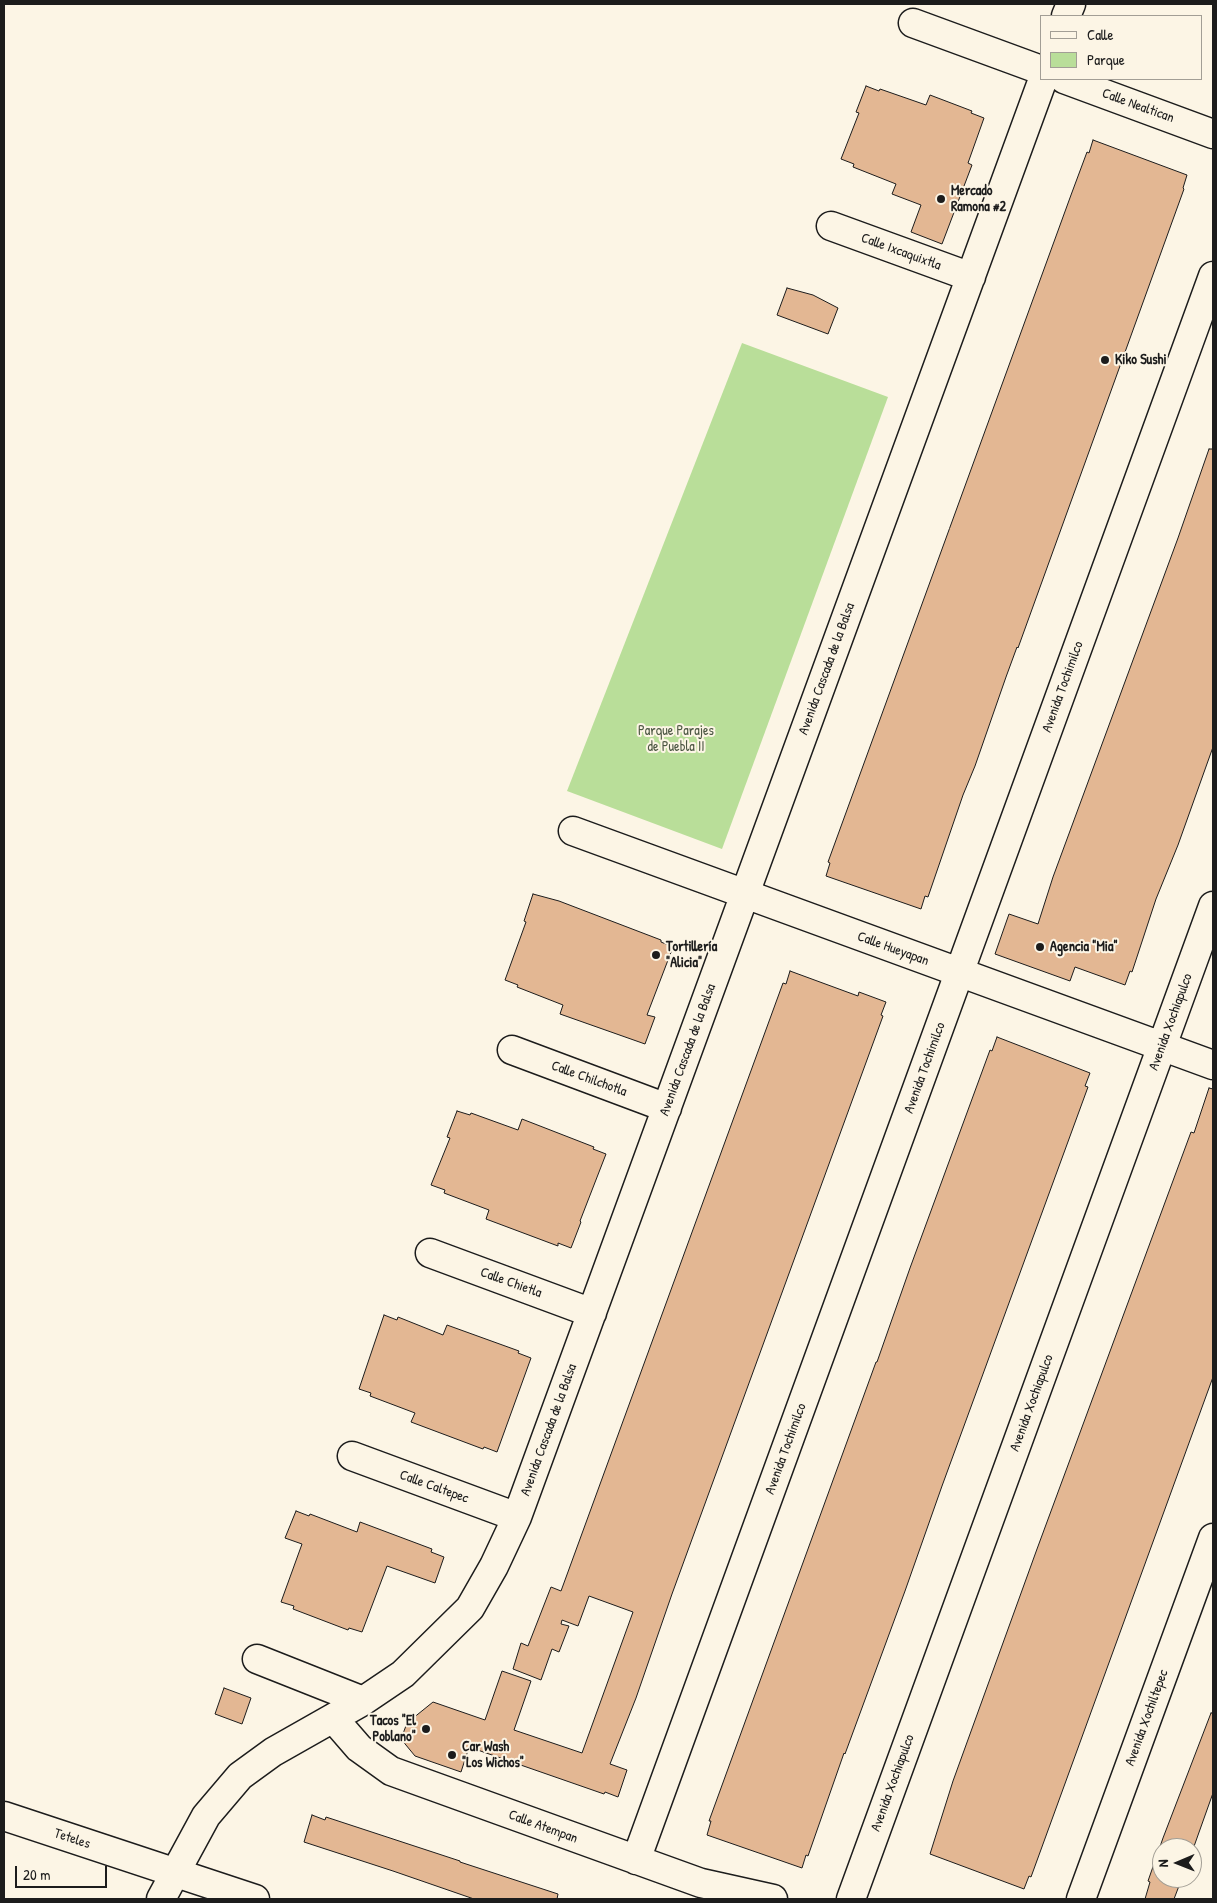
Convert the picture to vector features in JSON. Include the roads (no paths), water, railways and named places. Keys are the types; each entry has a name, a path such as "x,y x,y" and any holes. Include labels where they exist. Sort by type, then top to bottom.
{"street":[{"path":"913,23 1040,70"},
{"name":"Avenida Cascada de la Balsa","path":"161,1899 206,1816 240,1776 273,1752 364,1701 403,1674 470,1608 494,1566 517,1517 1043,80"},
{"name":"Calle Nealtican","path":"1067,80 1213,134"},
{"name":"Calle Ixcaquixtla","path":"831,226 971,278"},
{"name":"Avenida Tochimilco","path":"636,1860 1213,276"},
{"name":"Calle Hueyapan","path":"573,831 959,974 1213,1065"},
{"name":"Avenida Xochiapulco","path":"850,1899 1213,906"},
{"name":"Calle Chilchotla","path":"512,1050 666,1108"},
{"name":"Calle Chietla","path":"430,1253 592,1313"},
{"name":"Calle Caltepec","path":"352,1456 517,1517"},
{"name":"Avenida Xochiltepec","path":"1081,1899 1213,1538"},
{"path":"257,1659 364,1701"},
{"name":"Calle Atempan","path":"333,1718 359,1748 391,1771 701,1883 773,1899"},
{"name":"Teteles","path":"4,1816 255,1899"}],"place":[{"name":"Mercado Ramona #2","path":"941,199"},
{"name":"Kiko Sushi","path":"1105,360"},
{"name":"Agencia \"Mia\"","path":"1040,947"},
{"name":"Tortillería \"Alicia\"","path":"656,955"},
{"name":"Tacos \"El Poblano\"","path":"426,1729"},
{"name":"Car Wash \"Los Wichos\"","path":"452,1755"}],"park label":[{"name":"Parque Parajes de Puebla II","path":"676,740"}]}
